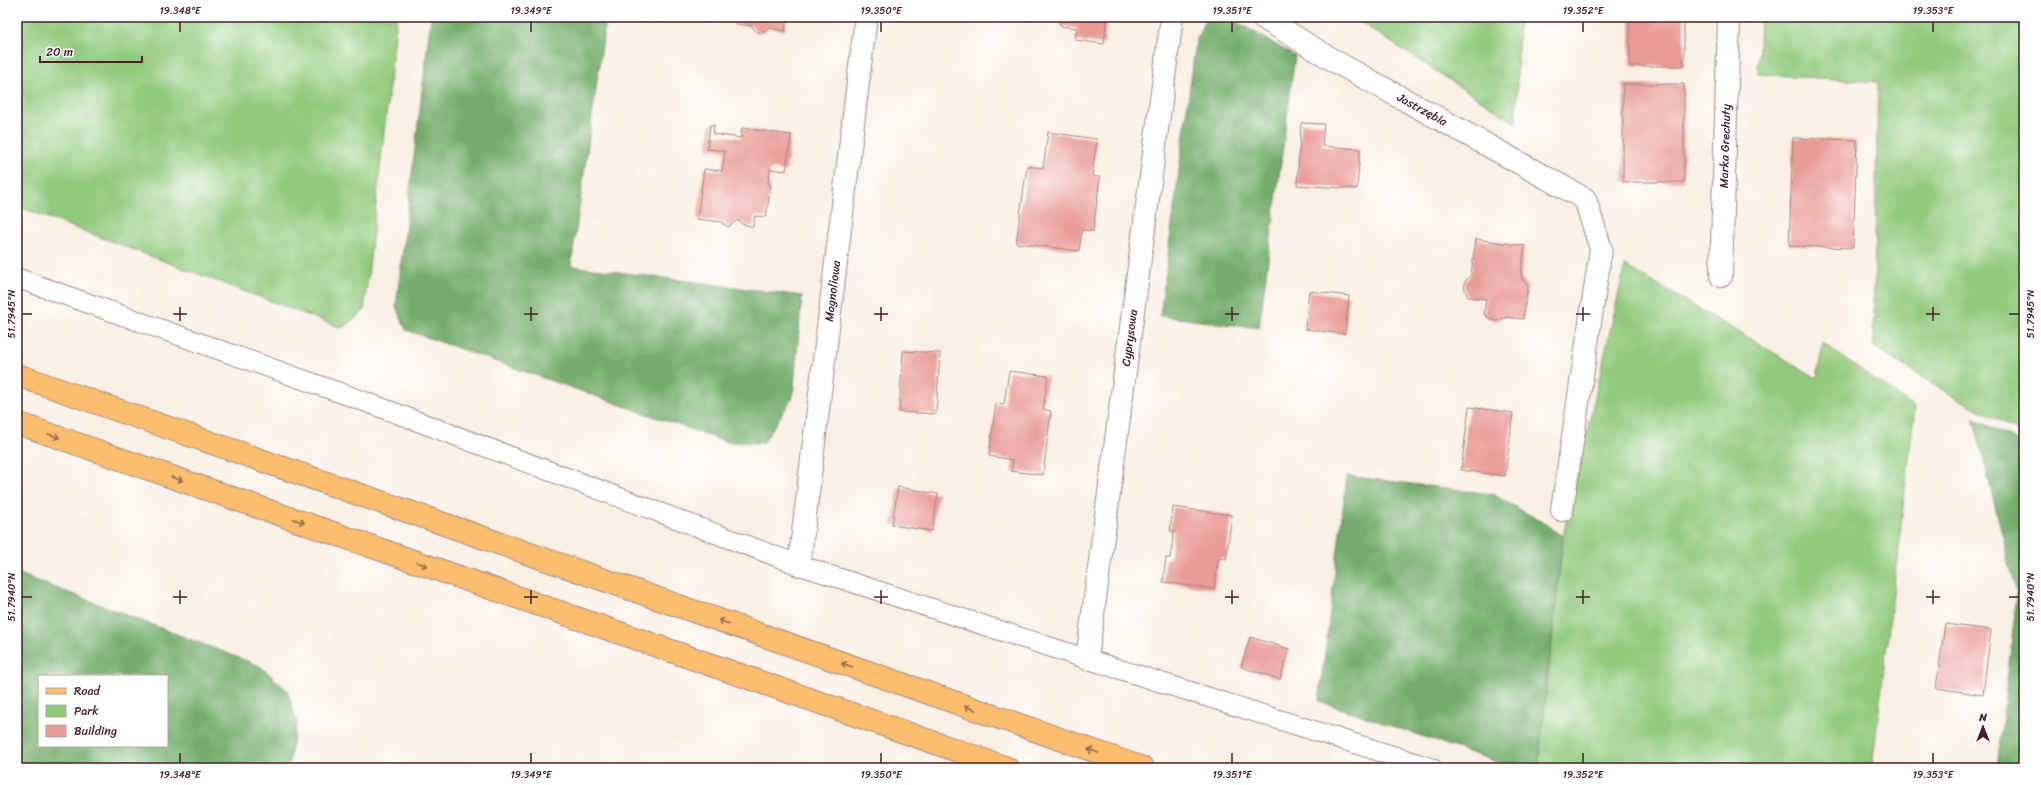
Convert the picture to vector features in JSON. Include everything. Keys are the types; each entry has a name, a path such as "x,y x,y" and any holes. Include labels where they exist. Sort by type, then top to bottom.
{"main road":[{"path":"17,375 1143,768"},
{"path":"17,423 1007,768"}],"street":[{"name":"Magnoliowa","path":"799,565 866,17"},
{"name":"Cyprysowa","path":"1087,659 1172,17"},
{"name":"Jastrzębia","path":"1262,17 1336,62 1585,199 1601,249 1562,510"},
{"name":"Marka Grechuty","path":"1721,276 1729,17"}],"lane":[{"path":"17,278 366,402 799,565 1087,659 1432,768"}],"green space":[{"path":"17,17 397,17 364,311 342,328 17,206"},
{"path":"431,17 606,17 571,266 802,296 793,397 763,443 727,442 406,330 396,306"},
{"path":"1352,17 1519,17 1516,123"},
{"path":"1760,17 2024,17 2024,434 1944,391 1873,346 1878,82 1758,74"},
{"path":"1232,19 1295,56 1259,328 1160,316 1196,41 1205,20"},
{"path":"1625,266 1817,378 1823,343 1915,408 1872,768 1538,768 1563,536"},
{"path":"1973,417 2024,445 2024,768 1997,768 2017,594"},
{"path":"1347,476 1492,494 1544,523 1563,536 1538,768 1515,768 1319,701"},
{"path":"17,573 260,666 287,690 297,721 288,768 17,768"}],"building":[{"path":"737,17 787,17 785,31 769,28 763,33 756,32 752,26 736,24"},
{"path":"1061,17 1107,17 1104,44 1075,40 1077,28 1060,26"},
{"path":"1630,17 1684,17 1684,66 1630,66"},
{"path":"1623,84 1684,84 1684,182 1623,182"},
{"path":"1301,123 1324,124 1322,146 1360,149 1357,189 1297,185"},
{"path":"710,125 714,125 713,134 741,138 742,128 791,135 786,171 770,169 768,185 771,185 766,217 755,216 753,227 742,224 738,220 728,227 721,222 697,219 704,169 722,171 725,151 707,149"},
{"path":"1048,132 1097,139 1092,176 1100,177 1093,231 1082,230 1079,251 1016,243 1027,166 1043,168"},
{"path":"1793,138 1857,140 1853,248 1789,246"},
{"path":"1476,239 1525,246 1521,273 1522,279 1528,286 1523,319 1506,317 1496,321 1488,318 1484,314 1486,299 1468,297 1464,287 1465,282 1471,274"},
{"path":"1309,291 1349,296 1345,334 1305,329"},
{"path":"903,351 940,353 936,414 899,412"},
{"path":"1009,371 1048,376 1043,409 1051,411 1043,475 1011,471 1013,460 989,456 996,403 1004,404"},
{"path":"1469,407 1513,413 1505,476 1461,470"},
{"path":"898,487 938,494 932,531 892,525"},
{"path":"1173,507 1232,515 1226,559 1219,558 1214,589 1163,582 1166,558 1170,558 1174,531 1170,531"},
{"path":"1945,624 1991,630 1983,695 1936,688"},
{"path":"1250,637 1289,649 1280,679 1241,667"}]}
